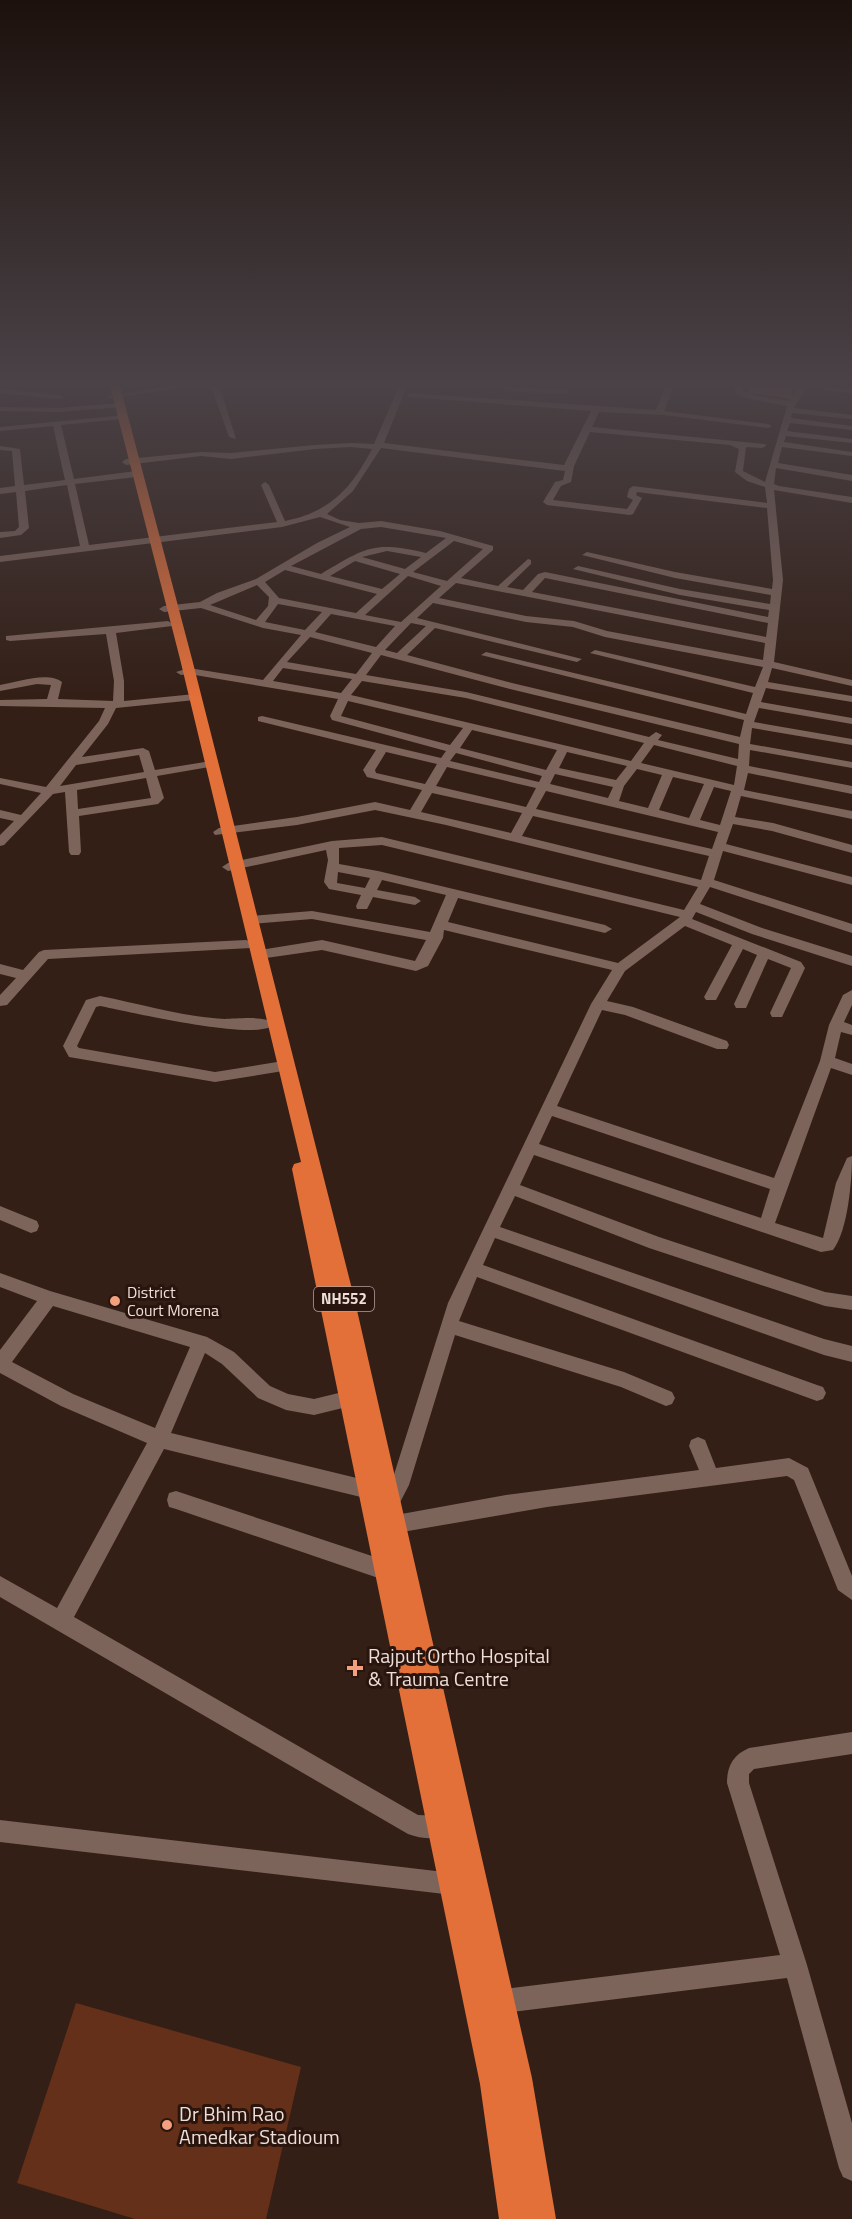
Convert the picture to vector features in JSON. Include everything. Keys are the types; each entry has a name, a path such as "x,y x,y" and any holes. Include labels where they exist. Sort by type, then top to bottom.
{"highway":[{"name":"NH552","path":"137,490 168,614 185,671 253,950 344,1297 369,1490 384,1517 387,1571 453,1884 489,2003 517,2078 540,2219"},
{"name":"NH552","path":"232,867 250,920 253,950 267,1024 357,1397 489,2003 495,2084 515,2219"}],"street":[{"path":"0,535 18,533 24,528 19,490"},
{"path":"71,490 85,548"},
{"path":"267,490 282,524"},
{"path":"323,516 349,490"},
{"path":"0,559 85,548 252,534 292,527 323,516 361,490"},
{"path":"555,490 547,502 630,512 638,498 631,497 633,490"},
{"path":"638,490 772,506"},
{"path":"384,1517 400,1485 449,1326 473,1268 598,1004 620,968 688,914 706,884 738,790 749,721 768,666 777,580 770,490"},
{"path":"791,490 852,500"},
{"path":"0,568 323,516 359,526 381,524 490,548 377,650 344,697 335,716 339,720 453,750 619,785"},
{"path":"10,638 111,631 202,604 259,581 320,545 359,526"},
{"path":"359,615 407,572 452,538"},
{"path":"322,577 356,558 383,548 428,555"},
{"path":"587,555 675,575 775,608"},
{"path":"356,558 452,583 500,589 771,641"},
{"path":"500,589 528,562"},
{"path":"285,567 384,593"},
{"path":"578,569 680,592 775,608"},
{"path":"525,594 541,576 545,575 775,608"},
{"path":"259,581 268,589 274,600 273,607 259,623"},
{"path":"274,600 359,615 434,624 577,659"},
{"path":"432,600 526,619 574,624 605,634 852,683"},
{"path":"202,604 227,615 377,650 745,744 852,765"},
{"path":"267,683 280,664 329,610"},
{"path":"399,657 434,624"},
{"path":"0,842 48,791 115,705 119,681 111,631"},
{"path":"595,653 759,693 852,721"},
{"path":"486,655 749,721 852,742"},
{"path":"280,664 466,695 743,766 852,790"},
{"path":"185,671 344,697 852,815"},
{"path":"0,688 55,681 52,702"},
{"path":"759,693 852,699"},
{"path":"0,704 52,702 115,705 191,697"},
{"path":"262,719 652,813 693,822 773,827 852,849"},
{"path":"612,803 619,785 652,742 662,723"},
{"path":"414,814 443,763 469,727"},
{"path":"383,748 369,770 371,775 852,881"},
{"path":"514,839 564,748"},
{"path":"72,762 143,752 158,800 74,813"},
{"path":"0,780 48,791 207,765"},
{"path":"652,813 669,773"},
{"path":"693,822 710,783"},
{"path":"72,788 75,852"},
{"path":"223,831 297,821 375,806 706,884 852,928"},
{"path":"0,814 24,819"},
{"path":"232,867 332,845 382,841 757,931 852,961"},
{"path":"332,845 333,867 330,882 333,886 415,902"},
{"path":"333,867 378,875 605,929"},
{"path":"362,906 378,875"},
{"path":"1,1005 44,955 253,950 322,945 416,966 423,963 454,893"},
{"path":"688,914 740,943 794,963 798,968 777,1013"},
{"path":"250,920 312,915 438,931 620,968"},
{"path":"711,998 740,943"},
{"path":"741,1004 765,952"},
{"path":"0,969 25,975"},
{"path":"766,1227 779,1186 827,1061 836,1025 848,998 852,995"},
{"path":"267,1024 223,1024 201,1021 100,1001 91,1004 70,1046 74,1053 215,1077 277,1067"},
{"path":"598,1004 628,1011 722,1045"},
{"path":"836,1025 852,1030"},
{"path":"827,1061 852,1070"},
{"path":"548,1109 779,1186"},
{"path":"530,1147 813,1243 827,1245 831,1240 844,1183 852,1162"},
{"path":"510,1188 655,1243 825,1299 852,1303"},
{"path":"0,1213 31,1226"},
{"path":"491,1230 824,1347 852,1354"},
{"path":"473,1268 514,1285 817,1393"},
{"path":"0,1280 49,1298 201,1342 228,1358 264,1392 286,1402 314,1407 357,1397"},
{"path":"49,1298 0,1364 67,1400 159,1439 369,1490"},
{"path":"449,1326 624,1380 666,1398"},
{"path":"61,1621 159,1439 201,1342"},
{"path":"698,1446 711,1478"},
{"path":"384,1517 789,1467 801,1474 845,1582 852,1590"},
{"path":"176,1500 387,1571"},
{"path":"0,1586 416,1826 442,1827"},
{"path":"852,1743 749,1759 738,1770 738,1783 795,1965 852,2168"},
{"path":"0,1831 453,1884"},
{"path":"489,2003 795,1965"}],"shaded area":[{"path":"76,2003 301,2067 266,2219 135,2219 17,2183"}],"place":[{"name":"District Court Morena","path":"115,1301"},
{"name":"Rajput Ortho Hospital & Trauma Centre","path":"355,1668"},
{"name":"Dr Bhim Rao Amedkar Stadioum","path":"167,2125"}]}
